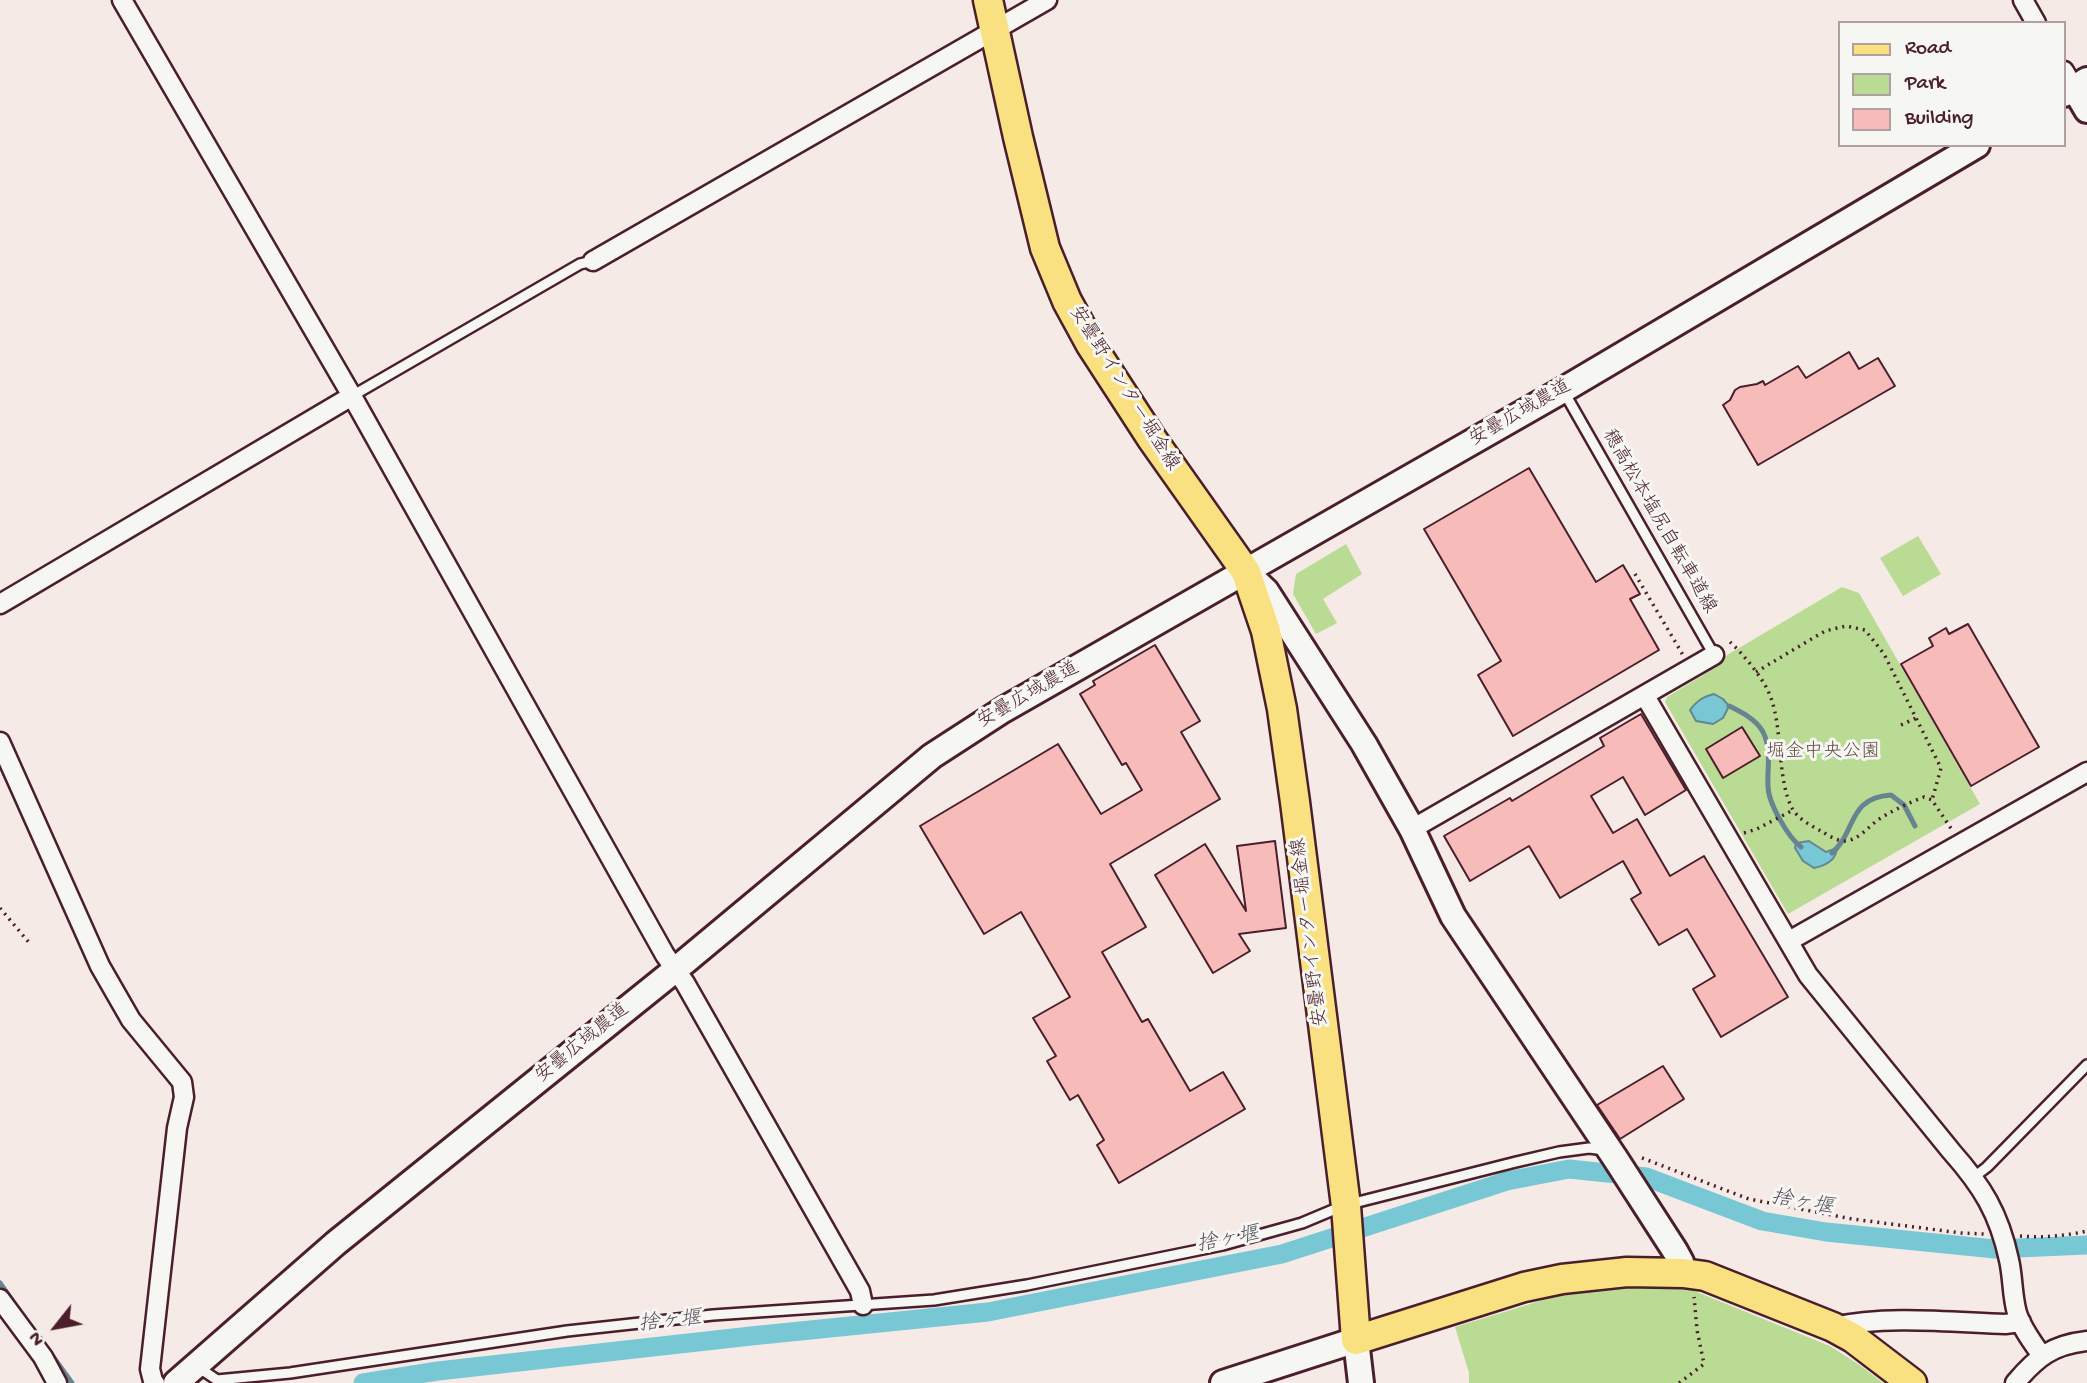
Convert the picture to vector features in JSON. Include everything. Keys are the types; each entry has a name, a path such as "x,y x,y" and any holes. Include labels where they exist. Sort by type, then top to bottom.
{"main road":[{"name":"安曇野インター堀金線","path":"988,0 1045,248 1067,301 1091,345 1152,439 1246,572 1266,631 1282,709 1346,1209 1356,1340"},
{"path":"1356,1340 1524,1287 1562,1279 1627,1272 1689,1284 1705,1276 1833,1327 1853,1338 1912,1383"}],"street":[{"path":"122,0 352,396 675,970 685,983 860,1291 863,1305"},
{"path":"593,261 1047,0"},
{"path":"2023,0 2035,21"},
{"path":"2072,83 2087,110"},
{"name":"安曇広域農道","path":"176,1383 336,1243 675,970 932,757 1003,710 1246,572 1567,398 1975,147"},
{"path":"0,604 352,396"},
{"path":"1246,572 1266,591 1364,744 1412,829 1453,916 1619,1154 1633,1186 1681,1262 1689,1284"},
{"path":"1412,829 1714,655"},
{"path":"1645,696 1808,975 1974,1177 1993,1209 2002,1236 2009,1260 2017,1312 2042,1356"},
{"path":"0,742 100,967 131,1020 182,1082 184,1097 177,1128 150,1369 155,1383"},
{"path":"1789,942 2087,772"},
{"path":"0,1299 43,1357 57,1383"},
{"path":"1833,1327 1905,1321 2006,1324 2021,1322"},
{"path":"1223,1383 1356,1340 1361,1383"},
{"path":"2015,1383 2032,1363 2042,1356 2062,1346 2087,1341"}],"lane":[{"path":"352,396 580,264 593,261"},
{"name":"穂高松本塩尻自転車道線","path":"1567,398 1714,655"},
{"path":"1974,1177 2087,1065"},
{"path":"196,1366 217,1380 289,1373 566,1331 713,1315 934,1300 1014,1287 1223,1245 1448,1178 1559,1152 1589,1148 1619,1154"}],"path":[{"path":"1635,574 1691,669"},
{"path":"1756,672 1825,631 1846,626 1865,630 1884,654 1941,768 1932,800"},
{"path":"1730,642 1756,672 1770,695 1778,722 1785,789 1793,810 1809,825 1834,839 1847,841 1864,833 1877,820 1924,797 1932,800 1952,830"},
{"path":"1901,725 1916,718"},
{"path":"1738,835 1758,829 1793,810"},
{"path":"0,908 31,945"},
{"path":"1619,1154 1749,1199 1852,1219 2002,1236 2072,1235 2087,1231"},
{"path":"1679,1383 1704,1364 1689,1284"}],"green space":[{"path":"1918,536 1941,574 1903,596 1880,558"},
{"path":"1346,544 1362,574 1323,599 1337,623 1316,634 1293,594 1296,574"},
{"name":"堀金中央公園","path":"1842,587 1859,593 1980,804 1788,914 1665,702 1667,697 1710,671 1712,664"},
{"path":"1639,1286 1687,1288 1830,1346 1883,1383 1469,1383 1469,1373 1455,1327 1563,1294"}],"water":[{"path":"1714,694 1729,706 1723,718 1713,724 1696,721 1690,710 1706,696"},
{"path":"1809,841 1826,852 1837,848 1832,860 1814,868 1803,861 1795,848 1796,843"}],"building":[{"path":"1849,352 1859,369 1878,358 1895,386 1758,465 1723,405 1730,400 1735,390 1763,381 1765,385 1798,366 1806,378"},
{"path":"1529,468 1596,582 1623,565 1640,594 1630,599 1659,650 1513,736 1478,675 1501,661 1424,529"},
{"path":"1968,624 2039,747 1971,786 1901,664 1933,646 1929,638 1946,628 1949,634"},
{"path":"1155,645 1200,721 1181,732 1220,799 1110,864 1146,927 1102,952 1142,1022 1148,1019 1190,1091 1223,1072 1245,1109 1119,1183 1097,1145 1104,1140 1078,1095 1070,1100 1047,1061 1056,1056 1033,1018 1070,997 1021,912 984,934 920,826 1058,744 1101,814 1142,790 1126,763 1122,765 1080,694 1095,685 1093,681"},
{"path":"1641,714 1686,790 1645,815 1623,777 1591,796 1613,833 1637,819 1670,876 1704,856 1788,997 1721,1037 1693,989 1715,976 1687,929 1659,945 1631,899 1641,893 1623,861 1560,898 1529,846 1470,881 1444,836 1510,798 1512,801 1604,746 1600,738"},
{"path":"1742,727 1760,756 1723,778 1706,749"},
{"path":"1275,841 1286,928 1239,934 1250,951 1213,973 1155,875 1205,844 1246,911 1237,846"},
{"path":"1663,1066 1684,1099 1620,1139 1597,1105"}],"waterway":[{"path":"1729,706 1743,713 1763,732 1768,752 1771,801 1785,828 1801,847"},
{"path":"1832,853 1846,835 1860,809 1877,797 1891,795 1904,805 1915,826"},
{"name":"捨ヶ堰","path":"363,1383 438,1371 988,1312 1282,1254 1507,1181 1569,1169 1646,1177 1762,1221 1826,1232 1995,1249 2087,1245"},
{"path":"0,1283 39,1338"},
{"path":"49,1351 72,1383"}]}
